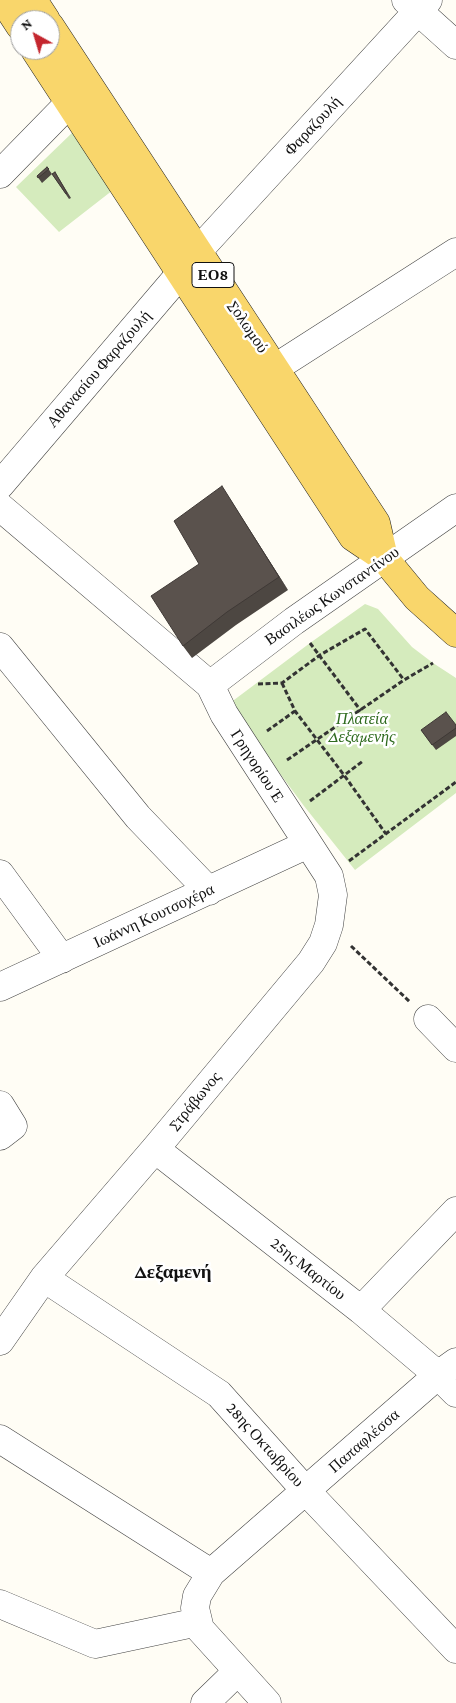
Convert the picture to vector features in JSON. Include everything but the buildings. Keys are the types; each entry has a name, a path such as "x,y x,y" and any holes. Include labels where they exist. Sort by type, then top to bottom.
{"main road":[{"path":"3,0 10,11"},
{"name":"Σολωμού","path":"60,41 88,84 190,263 353,537 384,558 417,598 456,633"},
{"name":"Σολωμού","path":"41,60 68,102 190,263 274,368 376,523 384,558"}],"street":[{"path":"418,4 456,45"},
{"name":"Φαραζουλή","path":"190,263 418,4"},
{"path":"0,174 68,102 88,84"},
{"path":"274,368 456,252"},
{"name":"Αθανασίου Φαραζουλή","path":"0,485 190,263"},
{"path":"0,507 210,685"},
{"name":"Βασιλέως Κωνσταντίνου","path":"210,685 287,627 456,508"},
{"path":"0,647 138,817 210,891"},
{"name":"Γρηγορίου Έ","path":"210,685 224,714 308,844"},
{"name":"Ιωάννη Κουτσοχέρα","path":"0,987 308,844"},
{"name":"Στράβωνος","path":"0,1341 44,1278 155,1149 311,962 323,943 329,925 333,895 329,876 308,844"},
{"path":"0,874 62,959"},
{"path":"428,1019 456,1048"},
{"path":"0,1105 13,1126 0,1136"},
{"name":"25ης Μαρτίου","path":"155,1149 450,1377"},
{"path":"362,1310 456,1211"},
{"name":"28ης Οκτωβρίου","path":"44,1278 219,1394 306,1491 456,1649"},
{"name":"Παπαφλέσσα","path":"197,1615 197,1596 211,1573 306,1491 450,1377"},
{"path":"0,1439 211,1573"},
{"path":"0,1604 94,1644 197,1615 200,1629 267,1703"},
{"path":"205,1703 238,1671"}],"path":[{"path":"255,684 282,683 320,655 365,629 404,680"},
{"path":"310,643 361,711"},
{"path":"287,760 318,741 404,680 433,663"},
{"path":"282,683 295,711 386,834"},
{"path":"263,734 295,711"},
{"path":"289,815 363,761"},
{"path":"329,876 456,782"},
{"path":"329,925 428,1019"}],"green space":[{"path":"74,131 113,190 59,232 16,187"},
{"name":"Πλατεία Δεξαμενής","path":"365,604 378,609 412,647 456,678 456,793 355,870 304,806 230,703"}],"district":[{"name":"Δεξαμενή","path":"173,1272"}]}
